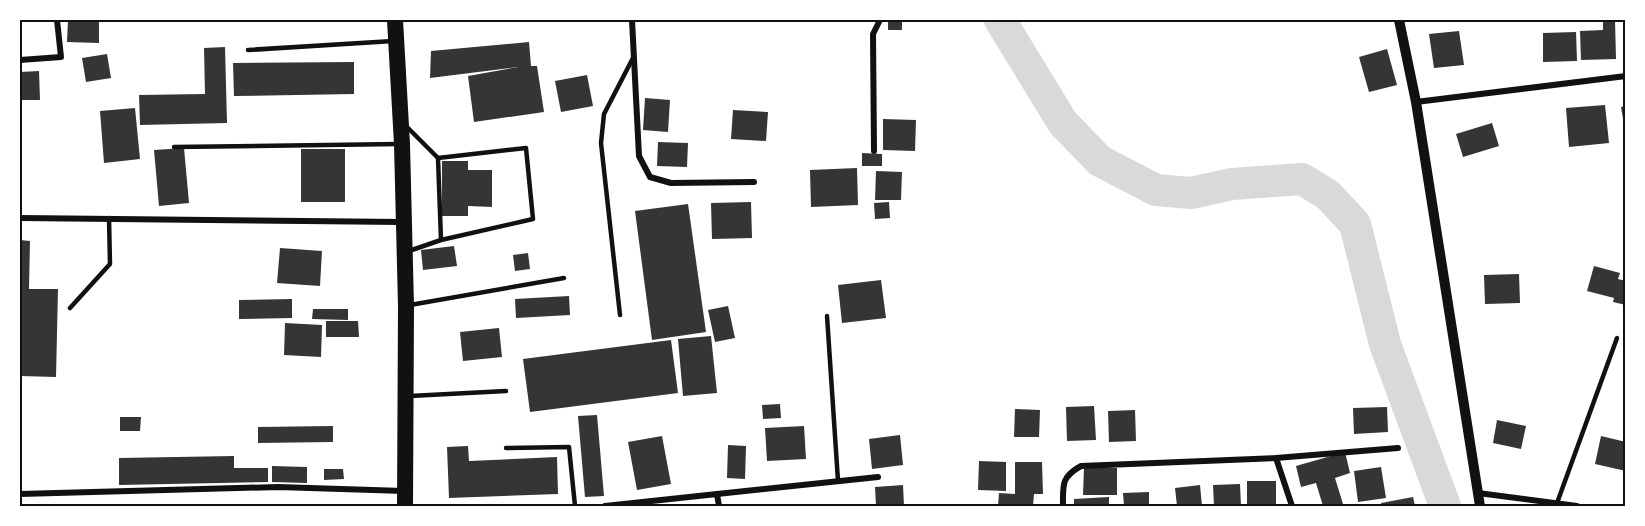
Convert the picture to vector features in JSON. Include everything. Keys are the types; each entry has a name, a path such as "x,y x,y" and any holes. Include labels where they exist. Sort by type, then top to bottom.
{"highway":[{"path":"395,20 402,144 406,306 405,499"}],"street":[{"path":"20,60 61,57 57,20"},
{"path":"632,20 639,156 650,177 671,183 754,182"},
{"path":"874,152 873,34 880,20"},
{"path":"1399,20 1416,102 1480,507"},
{"path":"1416,102 1626,76"},
{"path":"20,218 403,222"},
{"path":"1063,507 1063,485 1068,473 1081,466 1276,458 1398,448"},
{"path":"1276,458 1292,507"},
{"path":"605,507 878,477"},
{"path":"20,494 278,487 405,499"},
{"path":"1477,493 1577,507"},
{"path":"717,494 719,507"}],"lane":[{"path":"248,50 396,41"},
{"path":"620,315 602,143 604,114 634,56"},
{"path":"400,121 438,158 441,240"},
{"path":"174,147 402,144"},
{"path":"404,253 441,240 533,219 526,148 438,158"},
{"path":"70,308 110,264 109,218"},
{"path":"406,306 564,278"},
{"path":"827,316 838,481"},
{"path":"1557,503 1617,338"},
{"path":"407,396 506,391"},
{"path":"506,448 568,447 575,507"}],"building":[{"path":"68,20 99,20 99,43 67,42"},
{"path":"888,20 902,20 902,30 888,30"},
{"path":"1603,20 1615,20 1616,59 1581,60 1580,31 1603,30"},
{"path":"1459,31 1464,65 1434,68 1429,34"},
{"path":"1576,32 1577,61 1543,62 1543,33"},
{"path":"529,42 531,66 537,66 544,112 474,122 468,76 518,67 430,78 431,51"},
{"path":"225,47 227,123 140,125 139,95 205,94 204,48"},
{"path":"1387,49 1397,85 1369,92 1359,57"},
{"path":"107,54 111,78 86,82 82,58"},
{"path":"354,62 354,94 234,96 233,63"},
{"path":"39,71 40,100 20,100 20,72"},
{"path":"587,75 593,106 561,112 555,81"},
{"path":"645,98 670,100 668,132 643,130"},
{"path":"1605,105 1609,143 1569,147 1566,108"},
{"path":"1626,106 1626,124 1624,124 1621,107"},
{"path":"135,108 140,159 104,163 100,111"},
{"path":"733,110 768,112 766,141 731,139"},
{"path":"883,119 916,120 915,151 883,150"},
{"path":"1492,123 1499,146 1463,157 1456,134"},
{"path":"658,142 688,143 687,167 657,166"},
{"path":"184,148 189,203 159,206 154,150"},
{"path":"301,149 345,149 345,202 301,202"},
{"path":"862,153 882,154 882,166 862,166"},
{"path":"442,161 468,161 468,170 492,170 492,207 468,206 468,216 442,216"},
{"path":"857,168 858,205 811,207 810,170"},
{"path":"876,171 902,172 901,200 875,200"},
{"path":"751,202 752,238 712,239 711,203"},
{"path":"889,202 890,218 875,219 874,203"},
{"path":"688,204 706,332 652,340 635,211"},
{"path":"20,240 30,241 29,289 58,289 56,377 20,376"},
{"path":"454,246 457,266 423,270 421,250"},
{"path":"280,248 322,251 320,286 277,283"},
{"path":"528,253 530,269 515,271 513,255"},
{"path":"1594,266 1620,273 1618,279 1626,281 1626,305 1613,302 1614,298 1587,291"},
{"path":"1519,274 1520,303 1485,304 1484,275"},
{"path":"881,280 886,318 842,323 838,285"},
{"path":"569,296 570,315 516,318 515,299"},
{"path":"292,299 292,318 239,319 239,300"},
{"path":"728,306 735,338 715,342 708,310"},
{"path":"313,309 348,309 348,320 312,319"},
{"path":"326,321 358,321 359,337 326,337"},
{"path":"285,323 322,325 321,357 284,355"},
{"path":"499,328 502,357 463,361 460,332"},
{"path":"711,336 717,393 683,396 678,339"},
{"path":"671,340 678,393 530,412 523,359"},
{"path":"780,404 781,418 763,419 762,405"},
{"path":"1094,406 1096,440 1067,441 1066,407"},
{"path":"1387,407 1388,432 1354,434 1353,408"},
{"path":"1015,409 1040,410 1039,437 1014,437"},
{"path":"1135,410 1136,441 1109,442 1108,411"},
{"path":"597,415 604,496 585,497 578,416"},
{"path":"120,417 141,417 140,431 120,431"},
{"path":"1497,420 1526,426 1521,449 1493,443"},
{"path":"333,426 333,442 258,443 258,427"},
{"path":"804,426 806,459 767,461 765,428"},
{"path":"900,435 903,465 872,469 869,439"},
{"path":"662,436 671,484 637,490 628,442"},
{"path":"1601,436 1626,442 1626,471 1595,464"},
{"path":"728,445 746,446 745,479 727,478"},
{"path":"468,446 469,461 557,457 558,494 449,498 447,447"},
{"path":"1345,452 1350,473 1335,478 1343,504 1323,506 1316,483 1301,487 1296,466"},
{"path":"234,456 234,468 268,468 268,482 119,485 119,458"},
{"path":"979,461 1006,462 1006,491 978,490"},
{"path":"1015,462 1042,462 1043,494 1034,494 1033,506 998,506 999,493 1015,494"},
{"path":"272,466 307,467 307,483 272,482"},
{"path":"1084,467 1117,468 1117,495 1083,495"},
{"path":"1381,467 1386,498 1358,502 1354,471"},
{"path":"324,469 343,469 344,479 324,480"},
{"path":"1247,481 1276,481 1276,506 1247,506"},
{"path":"1240,484 1241,506 1214,506 1213,485"},
{"path":"903,485 904,506 876,506 875,487"},
{"path":"1200,485 1202,506 1177,506 1175,488"},
{"path":"1149,492 1149,506 1124,506 1123,493"},
{"path":"1109,497 1109,506 1074,506 1074,499"},
{"path":"1413,497 1415,506 1382,506 1381,503"}],"waterway":[{"path":"1000,20 1063,123 1100,161 1156,190 1191,193 1232,184 1302,179 1328,195 1355,224 1385,344 1445,506"}]}
